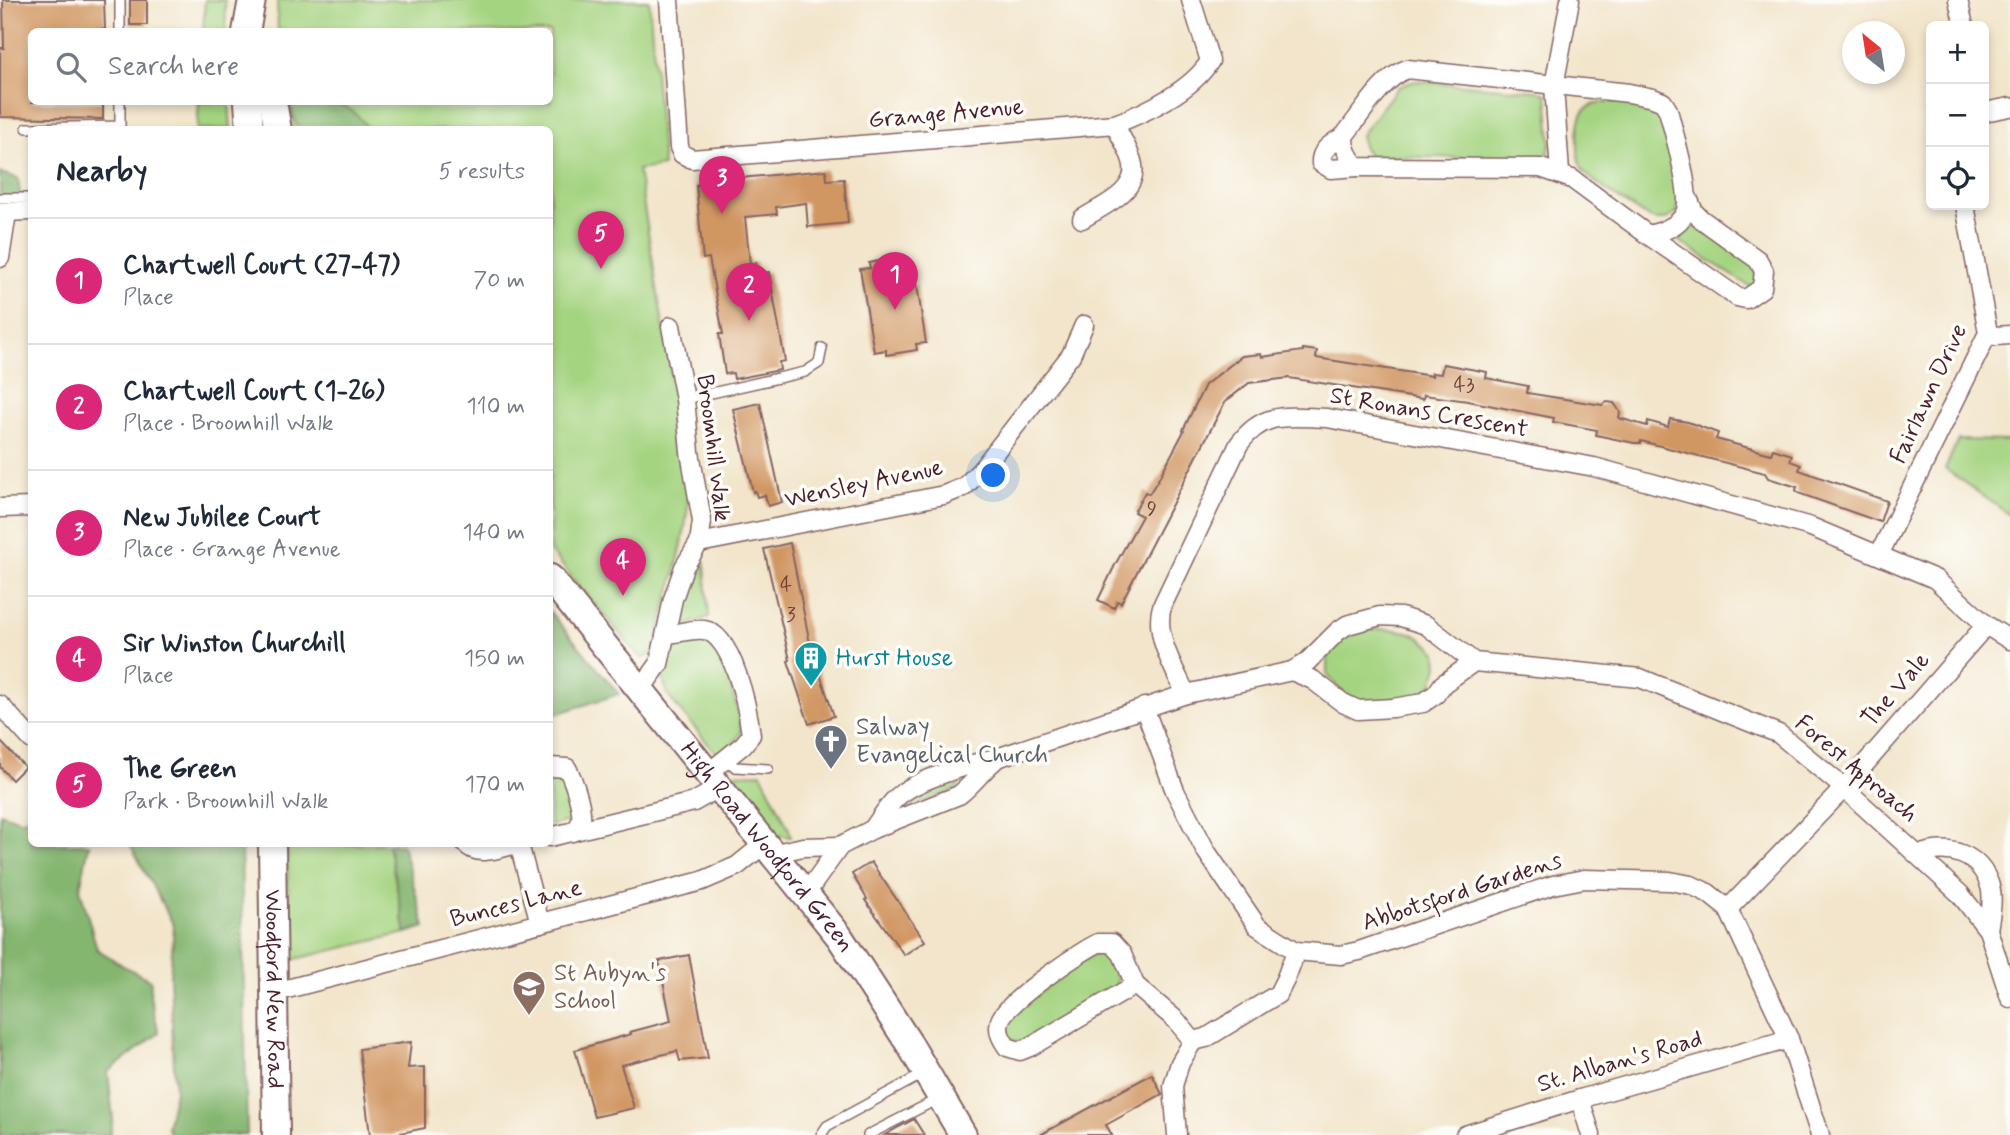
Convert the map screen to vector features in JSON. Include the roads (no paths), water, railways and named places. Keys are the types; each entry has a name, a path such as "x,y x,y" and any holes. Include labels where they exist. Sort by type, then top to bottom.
{"main road":[{"path":"247,28 254,0"},
{"path":"254,0 261,28"},
{"path":"248,105 250,126"},
{"path":"274,105 277,126"},
{"name":"High Road Woodford Green","path":"553,582 717,774 767,849 839,936 927,1072 963,1135"},
{"name":"Woodford New Road","path":"272,847 276,1135"}],"street":[{"name":"Grange Avenue","path":"668,0 679,147 682,154 692,159 1115,124 1131,118 1192,83 1210,61 1191,0"},
{"path":"1560,173 1554,86 1570,0"},
{"path":"1958,0 1963,21"},
{"path":"1407,69 1554,86 1629,93 1663,102 1668,110 1688,198 1694,212 1758,260 1764,271 1762,288 1746,299 1737,297 1572,178 1560,173 1541,168 1331,169 1321,163 1325,149 1345,136 1387,81 1407,69"},
{"path":"1989,111 2010,107"},
{"path":"1082,219 1124,192 1132,180 1133,166 1115,124"},
{"path":"1345,136 1343,145 1357,167"},
{"path":"1648,235 1664,232 1676,224 1685,212 1688,198"},
{"path":"0,258 2,208 28,211"},
{"name":"Fairlawn Drive","path":"1879,555 1988,333 1966,210"},
{"name":"Wensley Avenue","path":"698,543 944,495 964,487 981,470 1071,355 1083,325"},
{"name":"Broomhill Walk","path":"642,689 659,664 673,599 684,567 698,543 702,522 690,452 685,399 671,326"},
{"path":"1988,333 1995,336 2010,335"},
{"name":"St Ronans Crescent","path":"1186,694 1161,632 1158,616 1239,444 1251,429 1266,419 1296,417 1327,418 1594,467 1811,527 1935,579 1986,625 2010,640"},
{"path":"0,508 28,507"},
{"path":"873,829 891,803 905,790 982,761 1186,694 1292,671 1307,662 1347,625 1380,616 1408,618 1426,625 1474,662 1443,684 1436,694 1423,703 1358,710 1343,703 1313,680 1292,671"},
{"name":"The Vale","path":"1728,909 1844,788 1986,625"},
{"path":"553,836 695,802 751,735 737,673 724,643 715,633 702,629 666,634"},
{"name":"Forest Approach","path":"1474,662 1640,678 1779,734 1844,788 1960,894 1988,930 2010,998"},
{"path":"0,705 28,736"},
{"name":"Abbotsford Gardens","path":"1144,708 1175,791 1206,851 1256,926 1296,951 1340,955 1359,951 1553,885 1584,879 1670,881 1691,885 1708,893 1728,909 1789,1039 1820,1135"},
{"path":"805,895 840,846 873,829 959,795 977,775 1000,757"},
{"path":"553,766 567,768 573,778 581,814 580,825 572,832"},
{"path":"767,849 840,846"},
{"path":"469,847 479,852 503,847"},
{"path":"519,847 540,923"},
{"name":"Bunces Lane","path":"273,989 287,989 714,878 767,849"},
{"name":"Forest Approach","path":"1919,855 1944,850 1958,852 1970,857 1982,870 1991,888 1992,906 1988,930"},
{"path":"1135,985 1020,1051 1007,1046 999,1035 1000,1020 1011,1005 1098,943 1112,943 1122,954 1135,985 1176,1020 1193,1041"},
{"path":"1177,1135 1174,1086 1180,1063 1193,1041 1206,1038 1278,994 1296,951"},
{"name":"St. Alban's Road","path":"1465,1135 1580,1098 1789,1039"},
{"path":"1580,1098 1591,1135"}],"lane":[{"path":"120,0 120,28"},
{"path":"120,105 120,126"},
{"path":"2,208 28,199"},
{"path":"685,399 805,372 819,363 822,348"},
{"path":"717,774 735,766 768,769"},
{"path":"821,1135 827,1126 927,1072"},
{"path":"868,1135 941,1097"}],"place":[{"name":"New Jubilee Court","path":"722,214"},
{"name":"The Green","path":"601,269"},
{"name":"Chartwell Court (27-47)","path":"895,310"},
{"name":"Chartwell Court (1-26)","path":"749,321"},
{"name":"Sir Winston Churchill","path":"623,596"},
{"name":"Hurst House","path":"811,688"},
{"name":"Salway Evangelical Church","path":"831,771"},
{"name":"St Aubyn's School","path":"529,1017"}]}
